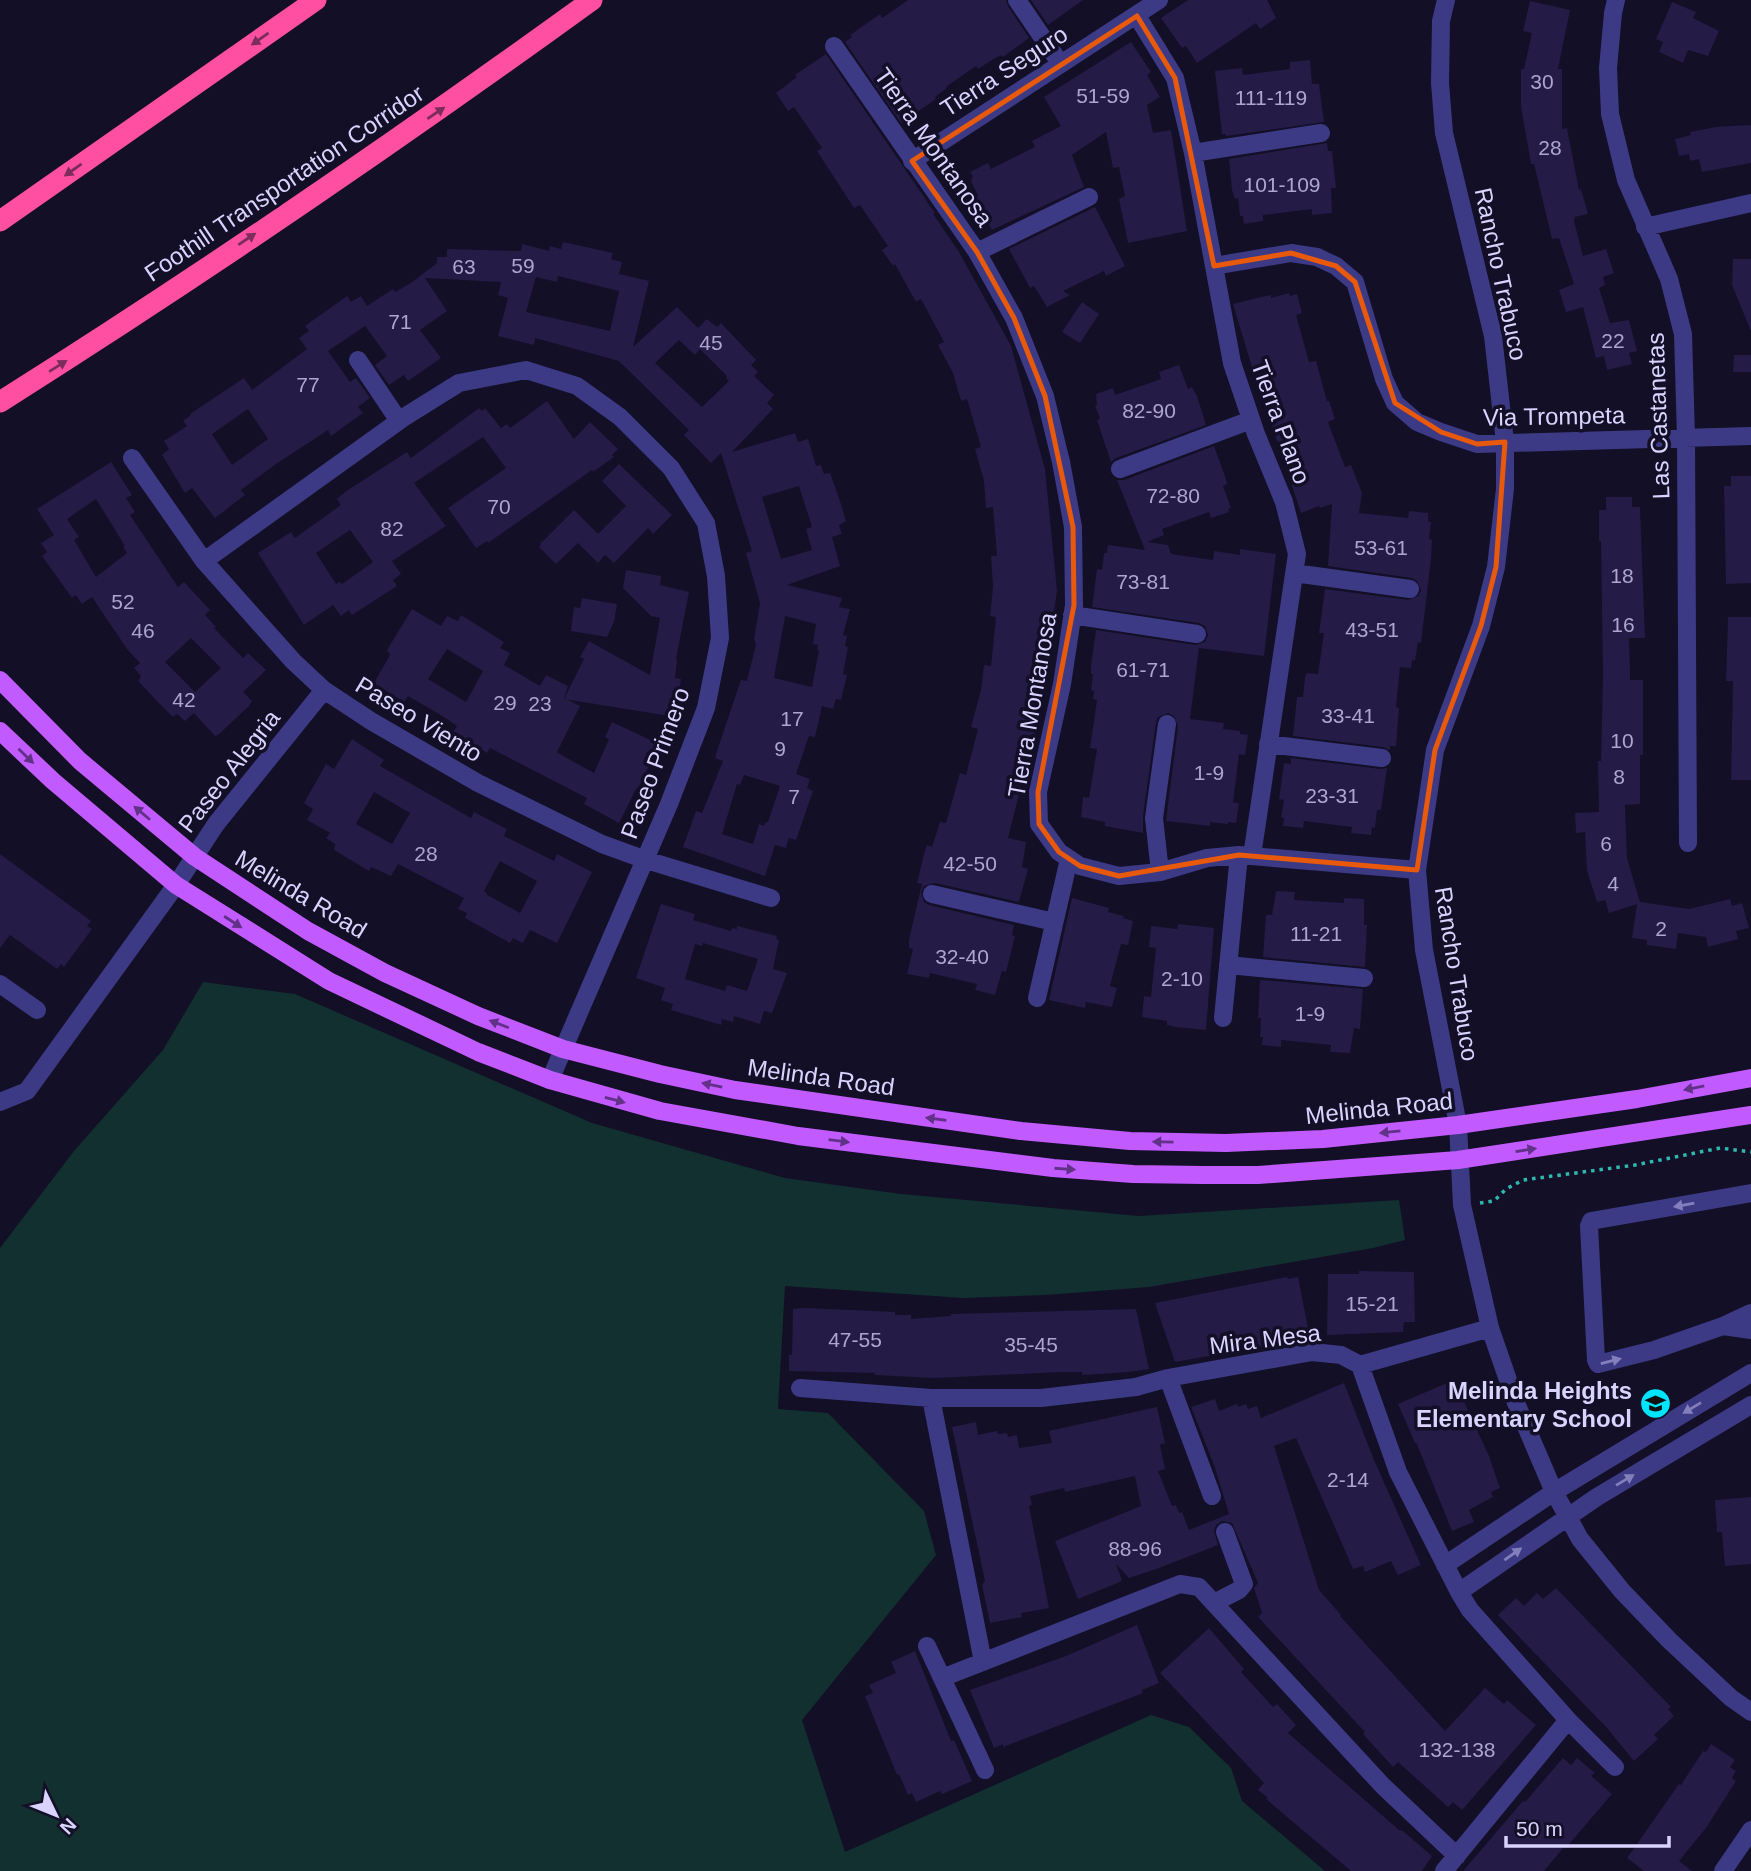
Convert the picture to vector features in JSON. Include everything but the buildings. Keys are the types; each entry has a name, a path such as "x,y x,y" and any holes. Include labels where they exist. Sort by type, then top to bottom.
{"highway":[{"path":"0,221 316,0"},
{"name":"Foothill Transportation Corridor","path":"0,402 440,110 592,0"}],"main road":[{"name":"Melinda Road","path":"0,680 80,761 195,857 308,931 385,972 478,1016 563,1049 660,1074 735,1090 1021,1131 1130,1141 1275,1142 1458,1125 1637,1099 1751,1078"},
{"path":"0,731 53,781 176,885 329,981 478,1052 550,1080 660,1111 730,1125 1052,1168 1132,1174 1258,1175 1458,1160 1751,1115"}],"street":[{"path":"1017,0 1060,63"},
{"name":"Tierra Seguro","path":"912,162 1159,0"},
{"name":"Rancho Trabuco","path":"1446,0 1441,21 1440,83 1444,133 1493,336 1504,442 1505,489 1496,567 1481,626 1435,750 1417,870 1424,950 1458,1125 1462,1205 1490,1328 1516,1403 1554,1492 1580,1539 1622,1591 1669,1640 1731,1698 1751,1712"},
{"name":"Las Castanetas","path":"1616,0 1608,68 1610,114 1626,180 1669,279 1683,334 1688,842"},
{"name":"Tierra Plano","path":"1137,16 1175,78 1193,153 1232,363 1251,420 1284,502 1297,554 1268,744 1245,856 1228,965 1223,1018"},
{"name":"Tierra Montanosa","path":"834,46 977,252 1014,318 1045,396 1073,527 1072,615 1062,684 1038,792 1040,824 1059,852 1080,866 1119,876 1160,872 1208,858 1245,856 1417,870"},
{"path":"1193,153 1321,133"},
{"path":"977,252 1088,197"},
{"path":"1645,227 1751,203"},
{"name":"Via Trompeta","path":"1214,266 1291,253 1317,257 1336,266 1355,282 1384,379 1395,403 1417,422 1477,444 1751,436"},
{"path":"358,360 399,421"},
{"name":"Paseo Primero","path":"204,561 399,421 459,383 526,370 577,386 620,416 671,468 706,523 716,576 720,638 706,708 646,860 550,1080"},
{"path":"1120,469 1251,420"},
{"name":"Paseo Viento","path":"132,458 204,561 293,662 324,690 371,722 478,783 602,844 771,898"},
{"path":"1294,573 1410,589"},
{"path":"1072,615 1196,634"},
{"name":"Paseo Alegria","path":"0,1102 27,1091 176,885 216,824 324,690"},
{"path":"1160,872 1154,818 1167,724"},
{"path":"1268,744 1382,758"},
{"path":"1037,998 1069,859"},
{"path":"932,894 1054,922"},
{"path":"1228,965 1364,978"},
{"path":"0,984 37,1010"},
{"path":"1751,1193 1590,1223 1596,1360 1598,1364 1654,1350 1723,1326 1751,1313"},
{"path":"1723,1326 1751,1330"},
{"path":"1490,1328 1360,1365 1398,1472 1470,1610 1567,1720 1615,1767"},
{"name":"Mira Mesa","path":"800,1388 931,1398 1041,1398 1136,1387 1168,1378 1312,1352 1341,1355 1360,1365"},
{"path":"1445,1565 1554,1492 1751,1373"},
{"path":"1168,1378 1212,1496"},
{"path":"931,1398 983,1662"},
{"path":"1459,1592 1604,1493 1751,1405"},
{"path":"1214,1603 1239,1590 1244,1584 1225,1532"},
{"path":"942,1678 1180,1584 1199,1587 1383,1786 1457,1856"},
{"path":"927,1646 985,1770"},
{"path":"1444,1871 1567,1720"},
{"path":"1723,1871 1751,1830"}],"path":[{"path":"1462,1205 1494,1201 1506,1189 1523,1180 1635,1165 1720,1149 1751,1152"}],"highlighted area":[{"path":"1137,16 1175,78 1214,266 1291,253 1336,266 1355,282 1395,403 1441,432 1477,444 1505,442 1496,567 1481,626 1435,750 1417,870 1239,855 1119,876 1080,866 1059,852 1039,824 1038,792 1074,605 1073,527 1045,396 1014,318 977,252 912,161"}],"green space":[{"path":"203,982 295,994 592,1123 785,1178 901,1194 1139,1216 1399,1200 1405,1240 1149,1287 964,1298 785,1286 778,1409 828,1413 924,1511 936,1555 802,1720 845,1852 1151,1715 1189,1727 1231,1768 1242,1801 1325,1871 0,1871 0,1248 74,1151 163,1050"}],"place":[{"name":"Melinda Heights Elementary School","path":"1655,1404"}]}
